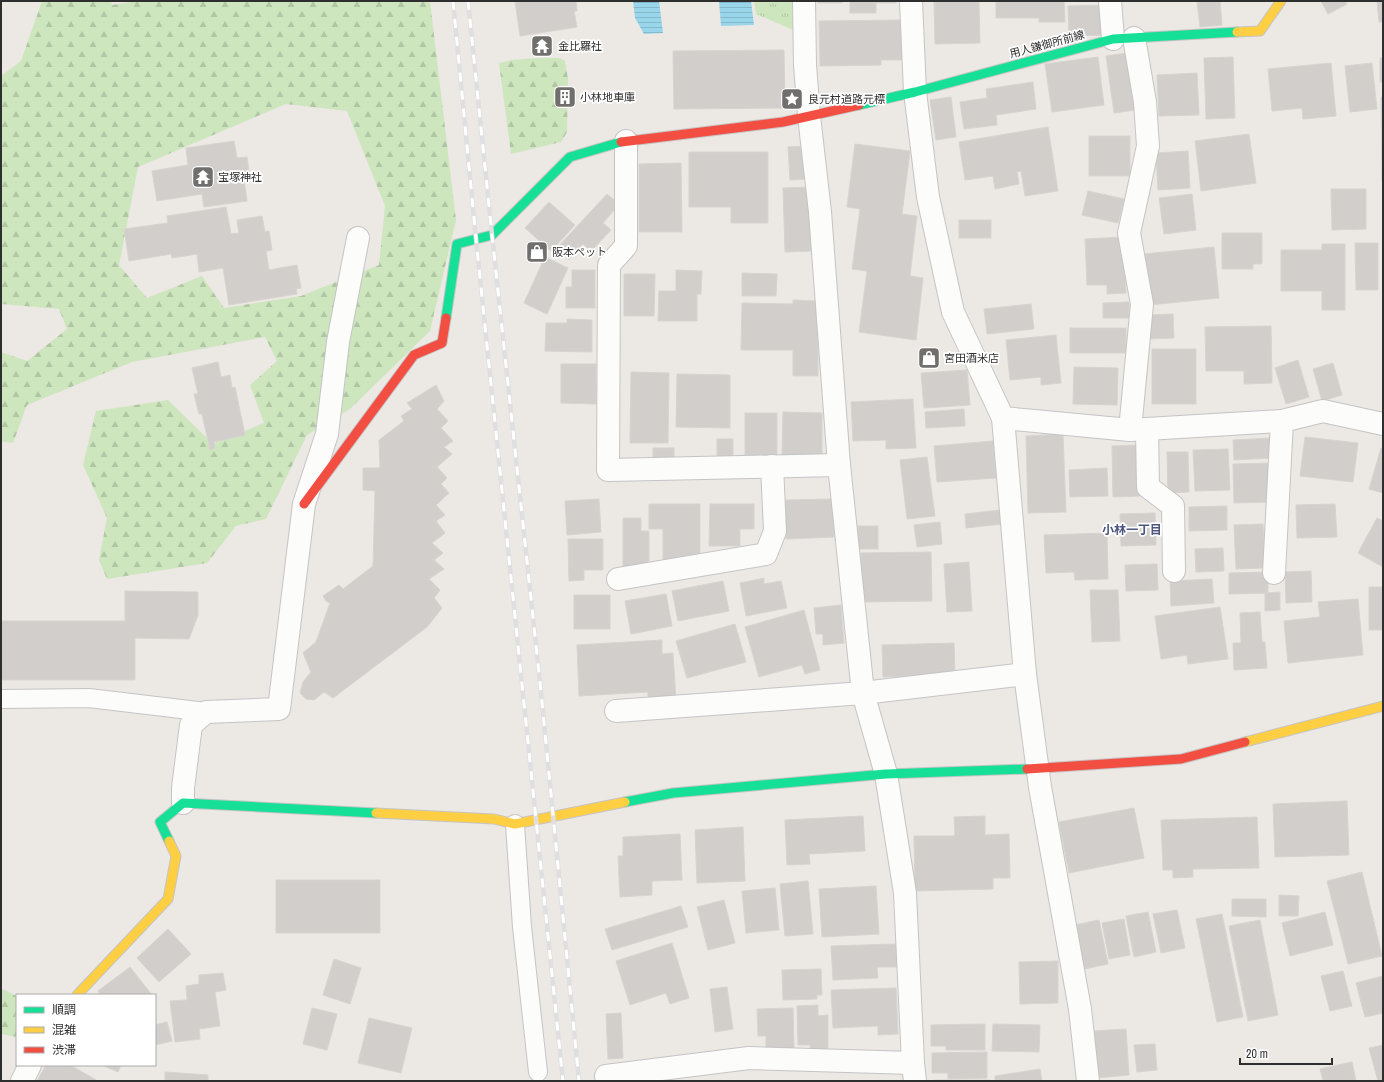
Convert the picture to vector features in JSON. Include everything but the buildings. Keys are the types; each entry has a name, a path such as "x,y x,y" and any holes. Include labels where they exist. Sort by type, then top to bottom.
{"street":[{"path":"606,1076 749,1058 914,1072 905,893 886,774 863,693 839,465 820,212 805,65 804,1"},
{"path":"911,1 915,92 928,197 953,312 1003,418 1025,674 1037,769 1080,1009 1088,1081"},
{"path":"1110,1 1145,102 1148,146 1129,233 1142,304 1139,430 1148,487 1173,506 1174,571"},
{"name":"用人鎌御所前線","path":"304,504 414,355 442,343 458,244 492,236 570,157 626,140 783,122 915,92 1124,38 1260,31 1281,1"},
{"path":"626,140 626,246 609,265 608,470 839,465"},
{"path":"78,994 168,899 176,856 160,822 183,796 199,719 279,709 304,504 327,434 338,342 358,238"},
{"path":"1003,418 1139,430 1282,421 1323,411 1383,424"},
{"path":"1274,573 1282,421"},
{"path":"618,579 766,554 775,532 772,466"},
{"path":"616,711 863,693 1025,674"},
{"path":"183,796 494,819 515,824 673,793 886,774 1037,769 1181,759 1383,706"},
{"path":"22,1081 30,1066"}],"lane":[{"path":"1,699 89,698 199,719"},
{"path":"515,824 522,928 538,1072"}],"green space":[{"path":"42,1 111,1 112,5 137,1 430,1 456,220 430,331 350,409 307,435 266,519 236,526 207,563 107,579 99,560 107,518 83,465 96,411 168,400 213,444 264,423 250,385 277,361 265,337 132,362 27,405 13,443 1,441 1,352 27,361 67,329 59,309 1,304 1,76 21,61","holes":["286,104 347,111 385,206 379,265 301,296 224,308 202,276 147,298 119,265 138,167"]},
{"path":"754,1 792,1 793,30 756,14"},
{"path":"560,58 565,61 568,79 567,132 561,142 511,154 499,63 512,60"},
{"path":"1,947 2,989 16,996 16,1037 1,1034"}],"water":[{"path":"633,1 659,1 663,33 644,34 635,18"},
{"path":"719,1 751,1 754,25 721,26"}],"railway":[{"path":"453,1 476,239 563,1081"},
{"path":"468,1 541,692 579,1081"}],"traffic: fast":[{"path":"859,105 915,92 1113,39 1237,32"},
{"path":"446,318 457,244 492,235 570,157 621,142"},
{"path":"625,802 673,793 886,774 1027,769"},
{"path":"169,841 160,822 183,803 376,813"}],"traffic: slow":[{"path":"1237,32 1260,31 1281,1"},
{"path":"1245,742 1383,706"},
{"path":"376,813 494,819 515,824 625,802"},
{"path":"78,994 168,899 176,856 169,841"}],"traffic: jam":[{"path":"621,142 783,122 859,105"},
{"path":"304,504 414,355 442,343 446,318"},
{"path":"1027,769 1181,759 1245,742"}],"place":[{"name":"金比羅社","path":"542,46"},
{"name":"小林地車庫","path":"565,97"},
{"name":"良元村道路元標","path":"792,99"},
{"name":"宝塚神社","path":"203,177"},
{"name":"阪本ペット","path":"537,252"},
{"name":"宮田酒米店","path":"929,358"}],"district":[{"name":"小林一丁目","path":"1132,530"}]}
